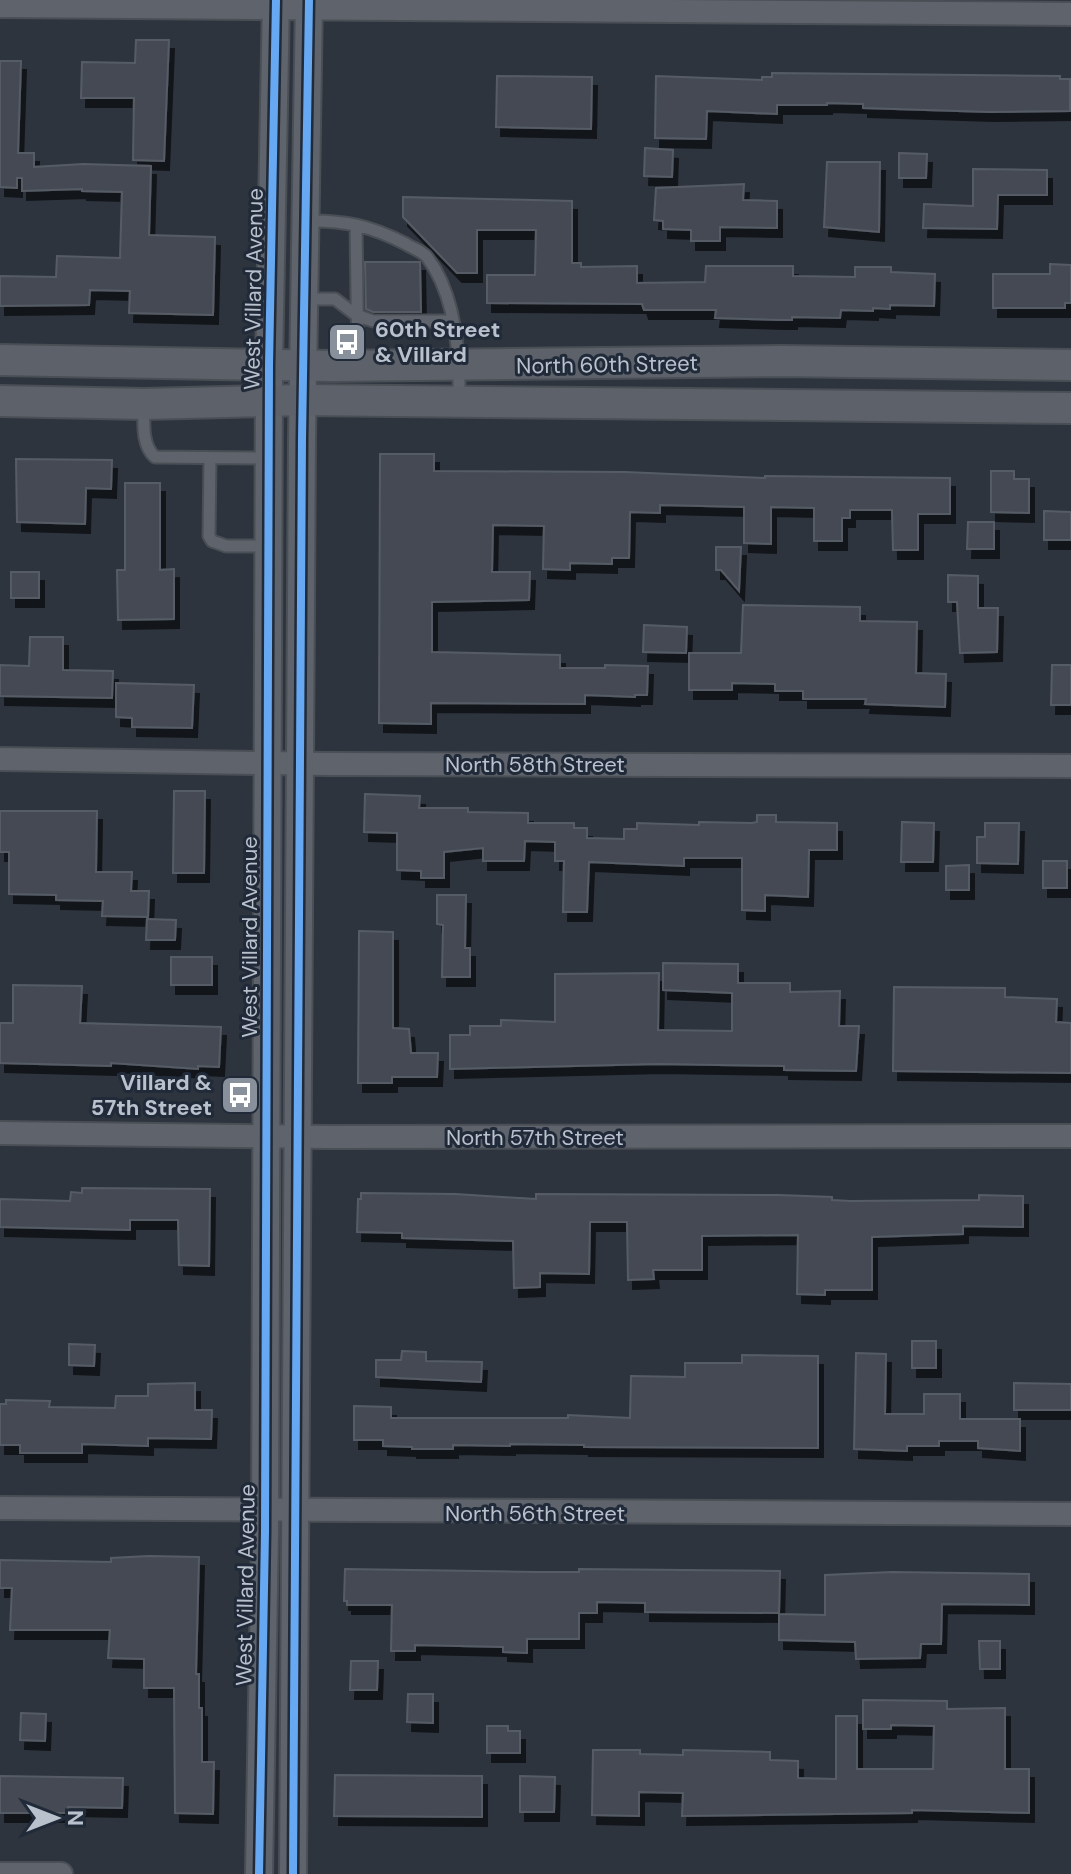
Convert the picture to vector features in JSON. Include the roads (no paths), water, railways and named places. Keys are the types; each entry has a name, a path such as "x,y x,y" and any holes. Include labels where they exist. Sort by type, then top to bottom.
{"main road":[{"name":"North 60th Street","path":"0,360 304,366 780,361 1071,365"},
{"name":"North 60th Street","path":"0,401 144,404 303,400 1071,408"}],"street":[{"path":"0,6 276,4 1071,14"},
{"name":"West Villard Avenue","path":"259,1874 265,1511 269,365 276,4"},
{"path":"293,1874 304,221 309,5"},
{"name":"North 58th Street","path":"0,759 1071,766"},
{"name":"North 57th Street","path":"0,1133 267,1137 1071,1136"},
{"name":"North 56th Street","path":"0,1508 1071,1514"},
{"path":"0,1874 61,1874"}],"lane":[{"path":"304,221 336,220 377,229 426,255 448,298 459,366 459,402"},
{"path":"356,225 359,365"},
{"path":"305,299 335,299 356,315 373,321 452,321"},
{"path":"144,404 144,428 150,454 155,457 270,458"},
{"path":"210,458 209,536 212,541 226,546 269,546"}],"place":[{"name":"60th Street & Villard","path":"347,342"},
{"name":"Villard & 57th Street","path":"240,1095"}]}
